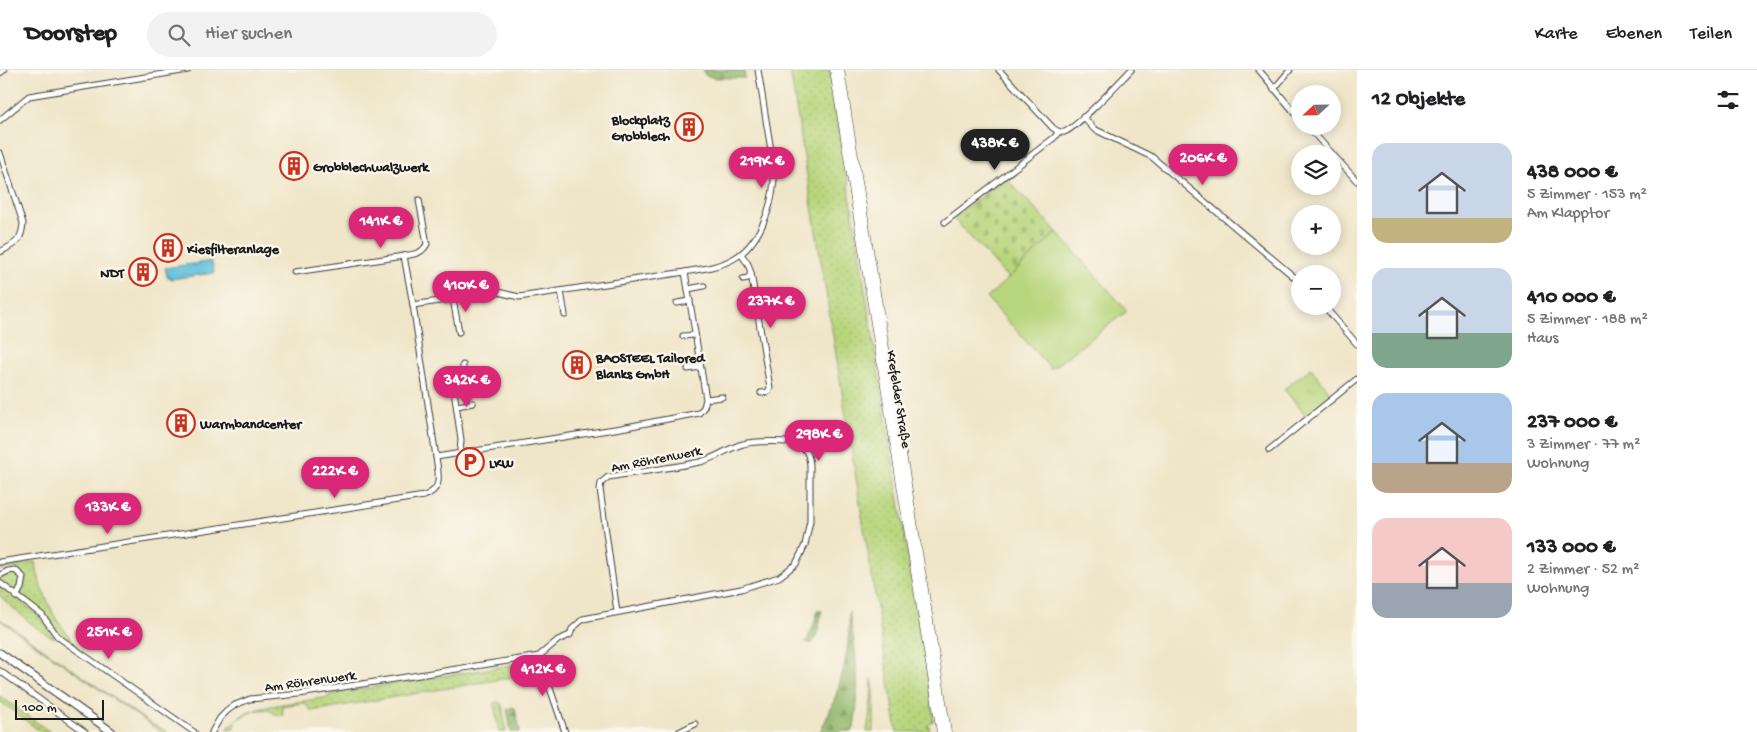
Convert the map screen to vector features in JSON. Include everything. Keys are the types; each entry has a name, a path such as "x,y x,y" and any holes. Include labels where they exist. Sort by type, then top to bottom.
{"main road":[{"name":"Krefelder Straße","path":"834,70 941,732"},
{"name":"Krefelder Straße","path":"840,70 947,732"},
{"path":"0,653 112,732"}],"street":[{"path":"0,73 4,70"},
{"path":"0,120 29,96 188,70"},
{"path":"413,305 498,292 519,297 685,272 720,265 741,254 752,242 762,225 770,202 774,179 758,70"},
{"path":"999,70 1058,132"},
{"path":"945,222 1058,132 1068,130 1131,70"},
{"path":"1259,70 1291,109"},
{"path":"1274,89 1290,70"},
{"path":"1083,117 1094,129 1152,157 1291,274"},
{"path":"1315,135 1357,181"},
{"path":"0,153 23,223 18,241 0,252"},
{"path":"295,272 419,253 424,250 427,244 419,200"},
{"path":"741,254 748,264 751,273 770,388 768,392 761,394"},
{"path":"0,562 431,494 437,488 436,457 404,256"},
{"path":"436,457 692,416 699,413 704,407 706,400 685,272"},
{"path":"743,279 748,278 751,273"},
{"path":"688,288 704,286"},
{"path":"561,291 565,315"},
{"path":"453,299 459,332"},
{"path":"677,303 690,301"},
{"path":"1332,315 1357,344"},
{"path":"683,336 695,335"},
{"path":"460,453 461,440 454,390 463,375 463,365"},
{"path":"688,369 700,367"},
{"path":"1269,450 1357,379"},
{"path":"706,400 722,398"},
{"path":"456,406 473,403"},
{"name":"Am Röhrenwerk","path":"212,732 220,718 227,711 235,705 250,699 299,694 539,656 558,640 570,634 572,629 583,619 741,589 779,577 796,564 805,545 810,521 810,465 806,450 796,443 754,442 742,444 726,453 701,462 608,477 601,483 600,489 617,612"},
{"path":"0,574 15,570 22,577 21,588 16,596"},
{"path":"0,583 42,615 58,637 194,732"},
{"path":"539,656 565,732"},
{"path":"0,671 85,732"},
{"path":"679,732 695,724"}],"green space":[{"path":"703,70 744,70 745,78 715,78 705,75"},
{"path":"790,70 830,70 933,713 933,721 927,726 929,726 930,732 897,732"},
{"path":"1006,178 1057,232 1008,278 953,218"},
{"path":"1057,232 1127,311 1051,369 987,298"},
{"path":"1311,368 1332,395 1306,416 1284,389"},
{"path":"35,562 41,587 56,619 80,650 60,636 45,614 22,598 21,593 26,582 20,570 9,568 0,570 0,567"},
{"path":"12,573 16,574 20,580 15,593 2,581 2,576"},
{"path":"0,587 40,616 55,638 34,626 5,601 0,596"},
{"path":"817,610 822,611 817,634 812,644 806,642 814,625"},
{"path":"849,612 856,656 858,686 853,731 820,732 838,689 846,658"},
{"path":"0,619 148,722 168,732 161,732"},
{"path":"525,663 535,668 542,678 536,679 534,677 520,676 311,711 305,703 282,706 283,715 267,710 259,710 246,714 236,720 249,712 259,709 329,697 331,694"},
{"path":"872,678 874,727 873,732 867,732 871,704"},
{"path":"0,696 50,732 41,732 0,701"},
{"path":"499,702 502,705 506,732 499,732 494,703"},
{"path":"515,708 520,732 511,732 507,709"},
{"path":"235,721 234,728 227,729 232,724"}],"water":[{"path":"212,261 214,273 171,279 167,277 165,268"}],"place":[{"name":"Blockplatz Grobblech","path":"689,127"},
{"name":"Grobblechwalzwerk","path":"294,166"},
{"name":"Kiesfilteranlage","path":"168,248"},
{"name":"NDT","path":"143,272"},
{"name":"BAOSTEEL Tailored Blanks GmbH","path":"577,365"},
{"name":"Warmbandcenter","path":"181,423"},
{"name":"LKW","path":"470,462"}]}
